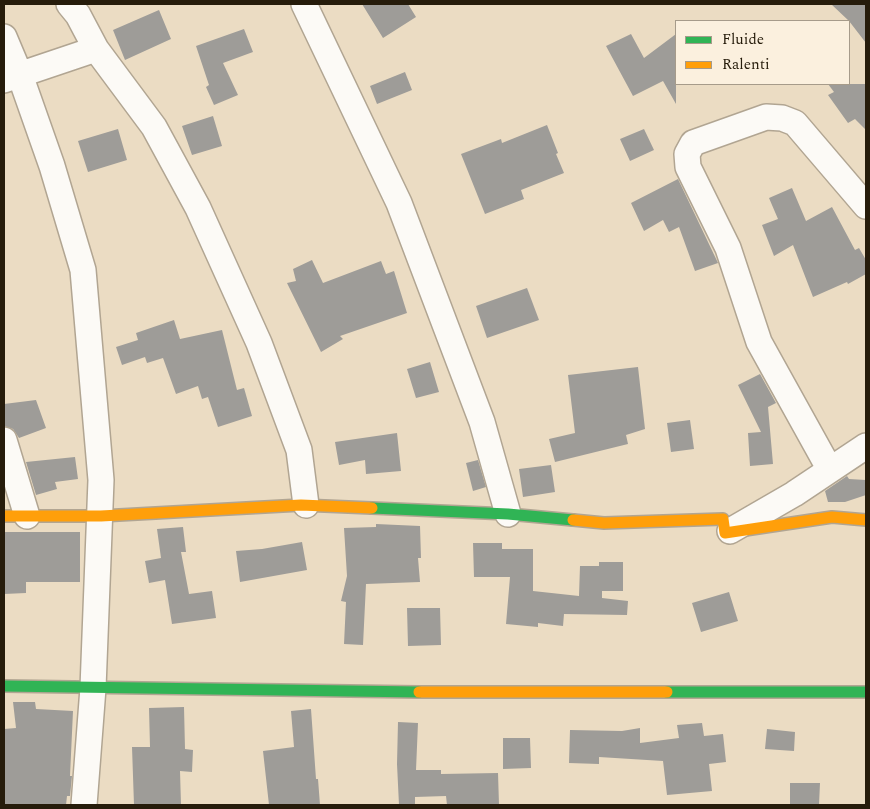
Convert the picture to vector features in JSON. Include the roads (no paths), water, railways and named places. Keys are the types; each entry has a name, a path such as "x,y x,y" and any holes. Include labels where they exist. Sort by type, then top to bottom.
{"street":[{"path":"69,4 78,16 96,49 154,127 198,208 259,343 299,450 306,505"},
{"path":"304,4 399,203 482,422 508,514"},
{"path":"4,37 12,78 52,166 83,270 101,480 93,688 84,805"},
{"path":"12,78 96,49"},
{"path":"830,470 759,342 728,248 688,167 687,154 693,143 766,117 782,118 795,123 866,206"},
{"path":"4,440 15,516 101,516 306,505 508,514 604,523 722,519 726,534"},
{"path":"726,534 794,494 866,446"},
{"path":"726,534 832,517 866,520"},
{"path":"4,686 365,692 866,692"}]}
